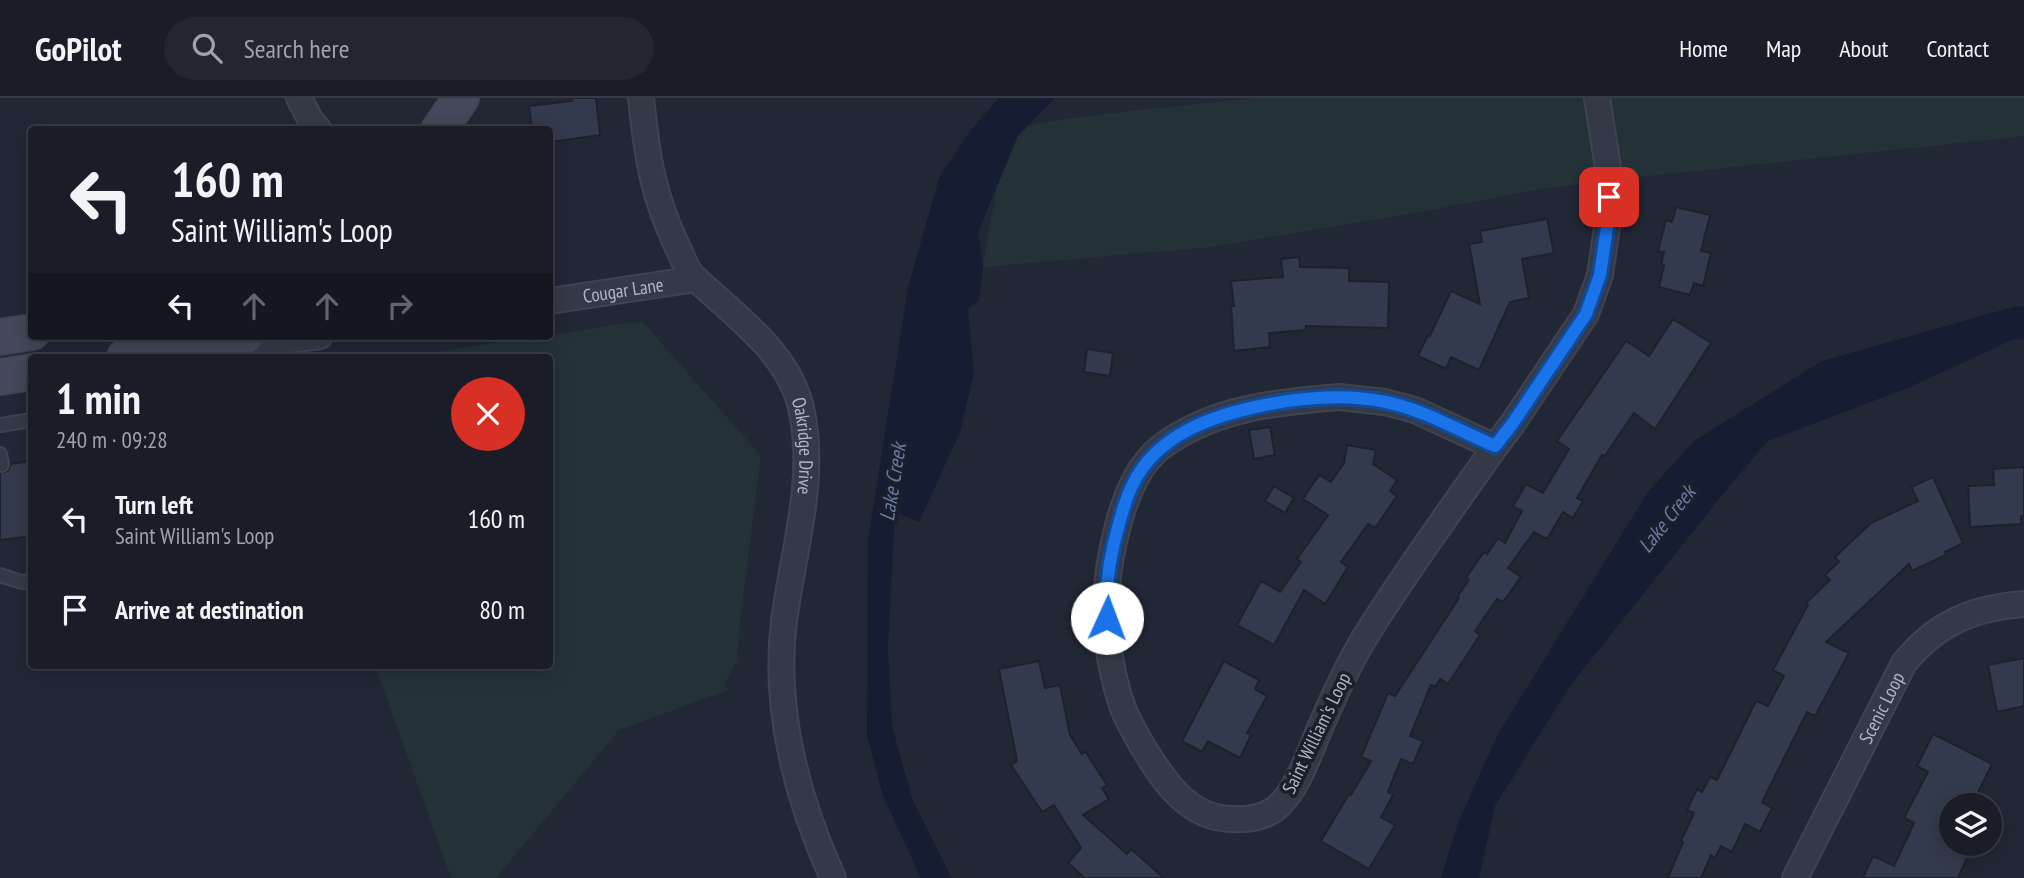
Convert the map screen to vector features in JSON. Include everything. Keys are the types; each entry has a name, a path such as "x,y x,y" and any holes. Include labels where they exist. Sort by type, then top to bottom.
{"street":[{"path":"299,98 316,126"},
{"path":"442,126 461,98"},
{"name":"Oakridge Drive","path":"641,98 653,184 663,216 691,274 775,353 794,388 802,413 807,449 807,485 784,623 783,696 787,732 801,792 819,848 833,878"},
{"name":"Saint William's Loop","path":"1495,446 1415,410 1385,402 1339,397 1284,401 1231,412 1203,422 1178,436 1145,463 1126,500 1112,548 1106,600 1107,637 1113,674 1123,709 1155,767 1168,786 1184,802 1207,815 1224,820 1249,820 1262,817 1277,808 1292,791 1342,678 1369,630 1586,314 1600,275 1609,214 1609,180 1597,98"},
{"name":"Cougar Lane","path":"553,301 696,279"},
{"path":"0,337 28,333"},
{"path":"144,354 225,340"},
{"path":"199,345 297,340"},
{"path":"0,377 28,373"},
{"name":"Scenic Loop","path":"1795,878 1904,663 1917,648 1954,620 1979,611 2024,604"}],"lane":[{"path":"0,425 28,421"},
{"path":"0,575 28,581"}],"shaded area":[{"path":"1254,98 2024,98 2024,136 1541,189 1211,247 983,267 1007,128 1103,114"},
{"path":"642,321 761,456 737,661 725,683 728,690 619,730 496,878 451,878 376,669 553,669 553,354 422,354 515,340 553,340 553,334"}],"water":[{"name":"Lake Creek","path":"999,98 1055,98 1018,136 978,232 983,267 979,300 968,308 974,374 960,432 919,522 895,512 888,647 892,726 912,798 952,878 921,878 883,796 867,735 868,540 908,287 939,178 969,132"},
{"name":"Lake Creek","path":"2024,306 2024,339 2012,340 1910,387 1768,441 1570,686 1495,806 1479,878 1441,878 1457,825 1498,734 1648,492 1694,441 1822,361"}],"building":[{"path":"571,98 596,98 600,135 553,142 553,126 532,126 529,106 572,101"},
{"path":"1676,207 1710,215 1701,251 1711,253 1703,286 1694,283 1690,295 1659,287 1664,252 1658,251 1666,220 1672,222"},
{"path":"1547,219 1554,253 1522,259 1529,298 1510,302 1479,370 1451,357 1446,369 1418,356 1451,291 1480,304 1469,244 1482,242 1480,231"},
{"path":"1299,257 1300,267 1349,268 1349,281 1389,282 1388,328 1306,326 1306,330 1269,333 1270,347 1234,351 1231,281 1283,277 1281,259"},
{"path":"1673,319 1711,343 1655,429 1634,413 1604,457 1602,455 1577,498 1583,501 1573,518 1563,512 1547,539 1534,532 1508,568 1521,577 1503,602 1497,599 1475,631 1480,635 1448,684 1440,679 1435,687 1431,685 1410,736 1423,741 1413,764 1401,759 1388,792 1393,795 1381,817 1395,825 1369,869 1321,841 1371,761 1361,757 1388,693 1395,696 1459,598 1457,597 1469,580 1466,578 1484,552 1487,554 1498,538 1505,543 1522,511 1513,506 1526,484 1543,493 1569,449 1557,441 1626,341 1649,356"},
{"path":"1087,349 1113,353 1110,376 1084,372"},
{"path":"1270,427 1275,455 1254,459 1249,430"},
{"path":"1347,445 1376,450 1373,464 1397,480 1390,491 1397,496 1375,528 1368,524 1341,562 1348,567 1325,604 1304,590 1274,645 1237,625 1261,581 1280,592 1301,562 1297,559 1328,515 1303,499 1319,475 1331,482 1344,463"},
{"path":"28,462 28,536 0,540 0,473 8,471 11,464"},
{"path":"2024,467 2024,516 2021,516 2021,524 1970,527 1968,486 1994,485 1993,469"},
{"path":"1933,477 1963,543 1945,552 1946,555 1912,571 1909,564 1826,642 1849,653 1815,716 1807,712 1762,802 1772,808 1760,832 1745,824 1732,852 1721,846 1715,858 1711,855 1701,878 1668,878 1694,813 1687,810 1697,789 1702,792 1710,777 1717,780 1756,701 1768,706 1784,676 1773,670 1808,605 1806,603 1830,580 1825,575 1839,562 1835,557 1871,523 1918,501 1911,487"},
{"path":"1274,486 1294,498 1285,513 1265,501"},
{"path":"2024,658 2024,706 1997,712 1988,665"},
{"path":"1039,661 1045,688 1060,685 1070,735 1082,754 1085,751 1107,785 1102,788 1109,799 1083,815 1127,854 1131,849 1164,878 1085,878 1068,863 1081,848 1054,805 1042,812 1011,765 1017,761 999,669"},
{"path":"1224,661 1259,680 1255,689 1267,696 1247,733 1251,735 1240,758 1208,741 1202,752 1182,741"},
{"path":"1933,734 1992,764 1978,793 1939,793 1939,856 1967,858 1958,878 1863,878 1873,856 1894,866 1914,823 1904,818 1928,772 1917,766"}],"route":[{"path":"1107,618 1106,600 1112,548 1133,482 1145,463 1159,449 1203,422 1231,412 1284,401 1339,397 1385,402 1415,410 1495,446 1586,314 1592,301 1600,275 1609,197"}]}
